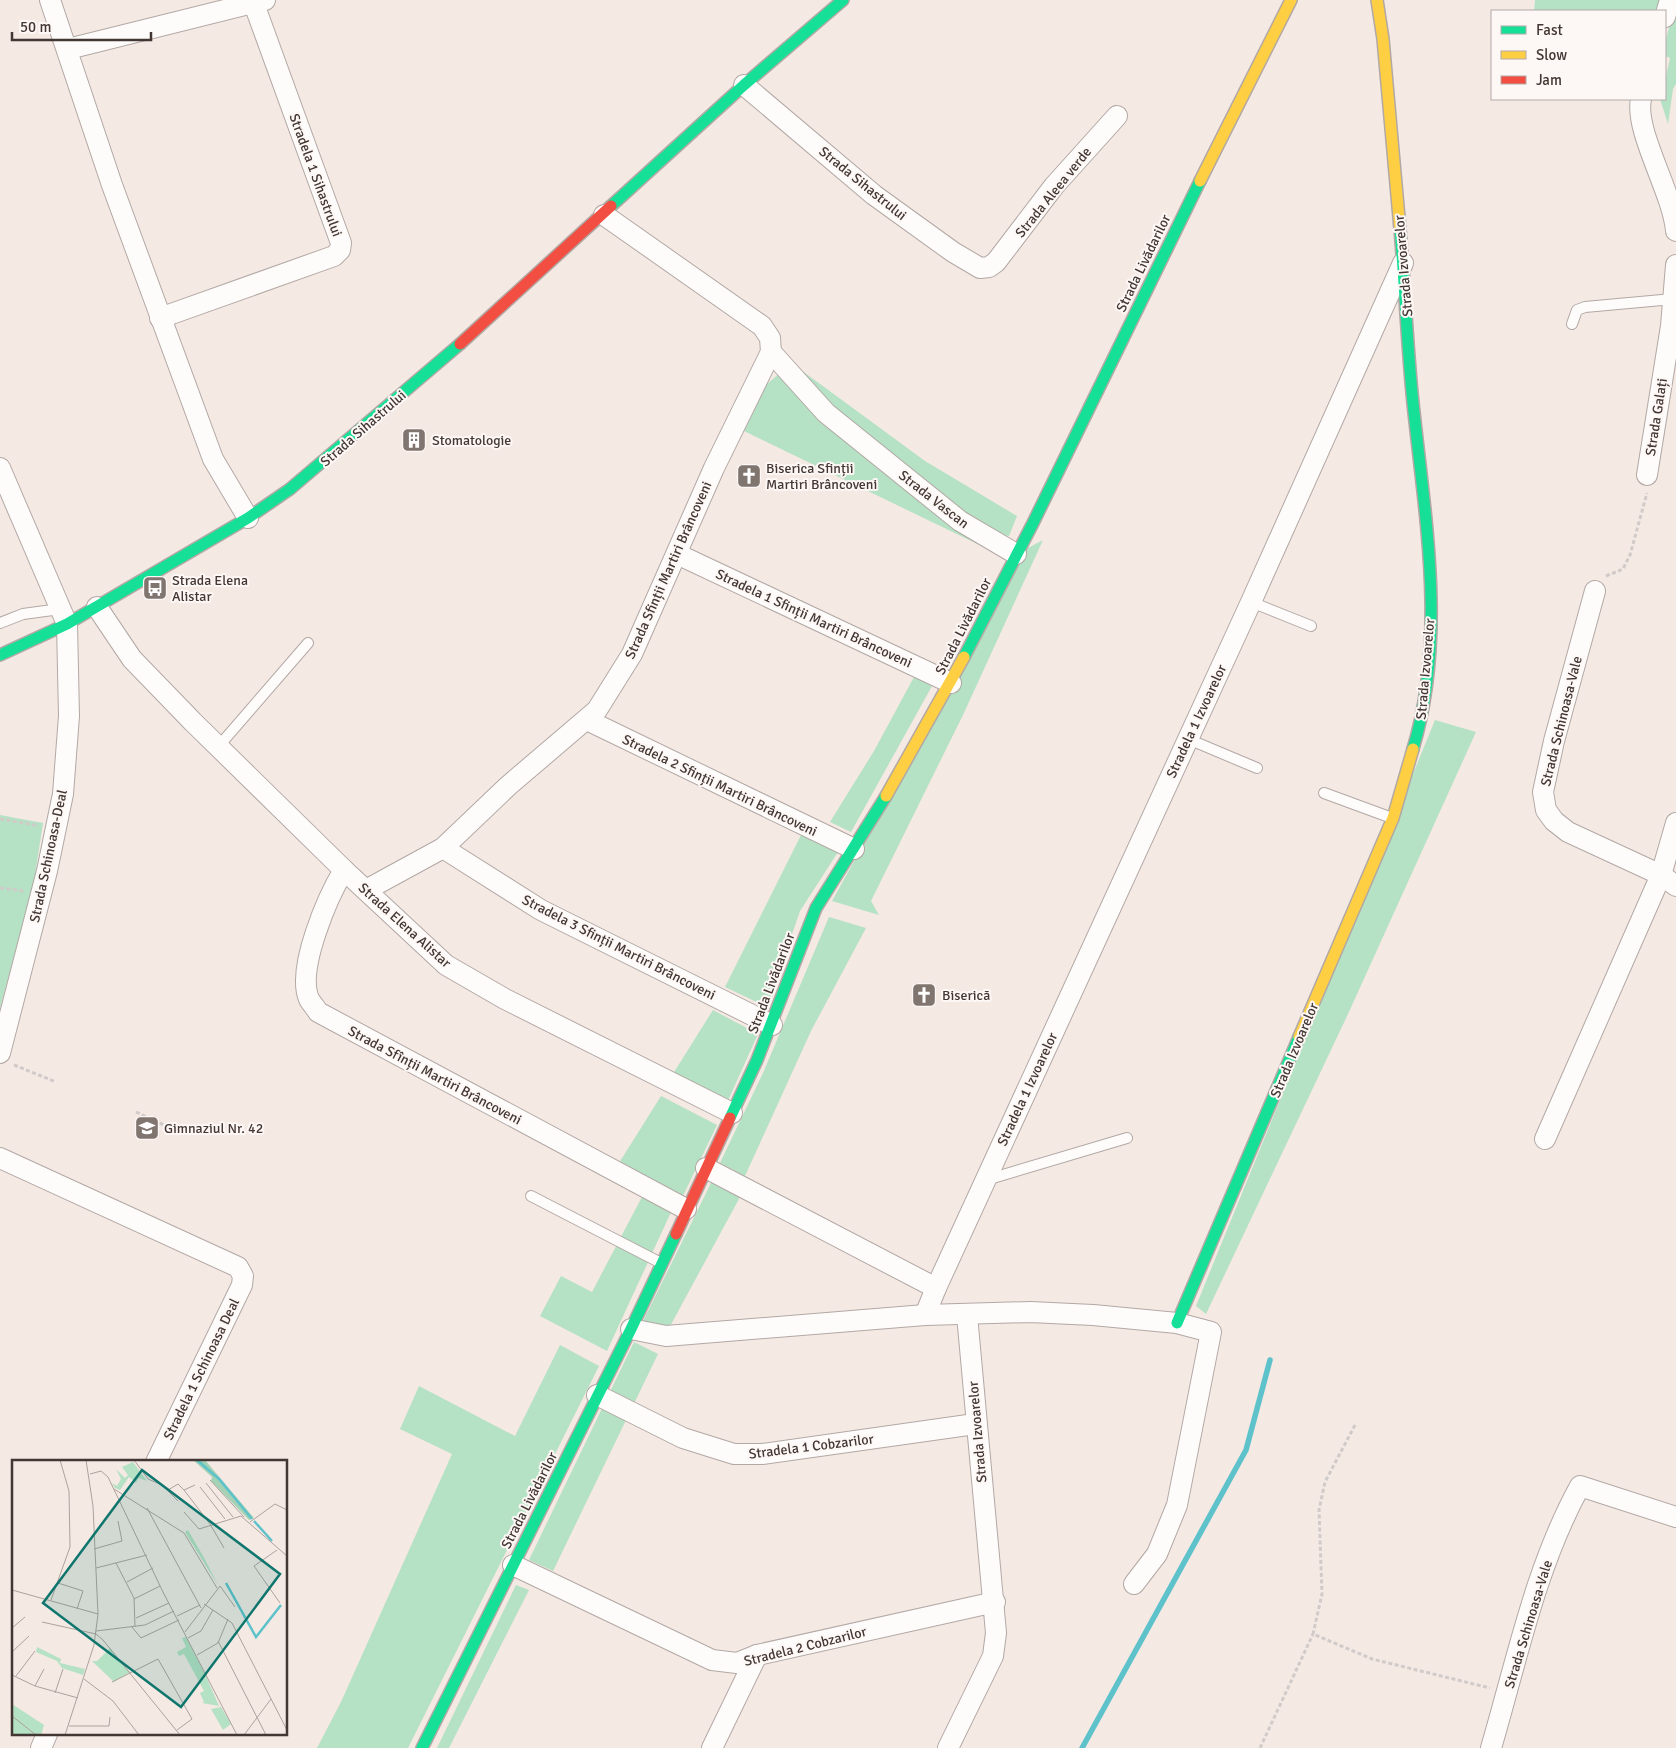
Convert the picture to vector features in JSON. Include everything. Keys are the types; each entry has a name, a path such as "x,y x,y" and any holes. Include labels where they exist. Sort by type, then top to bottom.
{"street":[{"path":"50,0 112,185 213,458 248,518"},
{"name":"Strada Sihastrului","path":"0,655 63,616 97,607 248,518 312,472 461,343 604,215 744,85 843,0"},
{"name":"Strada Livădarilor","path":"422,1748 631,1329 772,1025 816,908 854,849 951,682 1291,0"},
{"name":"Strada Izvoarelor","path":"1177,1323 1393,818 1423,716 1430,640 1431,568 1413,400 1404,261 1383,39 1377,0"},
{"path":"1666,14 1670,0"},
{"path":"68,49 260,2"},
{"name":"Stradela 1 Sihastrului","path":"160,318 334,256 340,250 341,243 260,2"},
{"name":"Strada Sihastrului","path":"744,85 874,195 969,262 980,268 989,267"},
{"path":"1641,100 1643,125 1669,197 1676,231"},
{"name":"Strada Aleea verde","path":"989,267 996,262 1054,186 1116,116"},
{"path":"604,215 762,326 770,338 771,352"},
{"name":"Stradela 1 Izvoarelor","path":"925,1315 985,1180 1251,602 1404,261"},
{"name":"Strada Galați","path":"1647,475 1673,327 1676,265"},
{"name":"Strada Vascan","path":"771,352 826,413 960,521 1016,554"},
{"name":"Strada Sfinții Martiri Brâncoveni","path":"366,890 443,848 508,786 597,710 632,654 714,468 771,352"},
{"path":"0,468 63,616"},
{"name":"Stradela 1 Sfinții Martiri Brâncoveni","path":"677,554 951,682"},
{"name":"Strada Schinoasa-Vale","path":"1595,590 1554,740 1543,792 1546,810 1554,821 1568,832 1668,881"},
{"path":"97,607 132,659 218,747"},
{"name":"Strada Schinoasa-Deal","path":"4,1058 63,794 69,716 63,616"},
{"name":"Stradela 2 Sfinții Martiri Brâncoveni","path":"587,720 854,849"},
{"name":"Strada Elena Alistar","path":"218,747 344,870 446,965 505,999 732,1113"},
{"path":"1545,1139 1668,881 1676,824"},
{"name":"Stradela 3 Sfinții Martiri Brâncoveni","path":"443,848 541,910 772,1025"},
{"name":"Strada Sfînții Martiri Brâncoveni","path":"344,870 322,913 310,955 307,982 309,998 318,1012 686,1210"},
{"name":"Stradela 1 Schinoasa Deal","path":"0,1158 230,1261 238,1267 243,1276 242,1285 157,1460"},
{"path":"706,1168 936,1288"},
{"path":"631,1329 666,1336 925,1315 1030,1312 1092,1315 1177,1323 1211,1332 1176,1505 1157,1554 1134,1584"},
{"name":"Strada Izvoarelor","path":"948,1748 993,1656 996,1633 995,1602 976,1424 967,1315"},
{"name":"Stradela 1 Cobzarilor","path":"597,1395 683,1438 734,1454 762,1454 976,1424"},
{"name":"Strada Schinoasa-Vale","path":"1490,1748 1508,1692 1538,1581 1566,1511 1580,1486 1676,1517"},
{"name":"Stradela 2 Cobzarilor","path":"513,1565 712,1660 737,1663 757,1655 995,1602"},
{"path":"712,1748 757,1655"},
{"path":"41,1748 46,1736"}],"lane":[{"path":"1572,324 1577,310 1586,307 1673,299"},
{"path":"1251,602 1311,626"},
{"path":"0,623 23,614 63,616"},
{"path":"218,747 308,643"},
{"path":"1188,739 1257,768"},
{"path":"1324,793 1393,818"},
{"path":"985,1180 1127,1138"},
{"path":"531,1196 661,1264"}],"path":[{"path":"1595,590 1602,579 1611,573 1623,569 1630,555 1648,488 1647,475"},
{"path":"0,819 35,825"},
{"path":"0,888 24,892"},
{"path":"4,1058 56,1082"},
{"path":"136,1112 168,1127"},
{"path":"1260,1748 1313,1634 1322,1594 1319,1510 1325,1482 1355,1425"},
{"path":"1313,1634 1372,1659 1508,1692"}],"green space":[{"path":"1535,0 1662,0 1659,10 1534,10"},
{"path":"1676,0 1676,84 1673,89 1668,124 1660,100 1666,100 1666,76 1670,58 1666,56 1666,39"},
{"path":"786,359 925,461 1017,516 1009,536 994,534 951,503 821,395"},
{"path":"781,372 996,553 744,431 767,384"},
{"path":"1043,540 963,715 871,901 879,915 832,901 1028,548"},
{"path":"914,677 932,686 851,832 830,822 874,751"},
{"path":"1435,720 1476,732 1348,1014 1206,1314 1196,1306"},
{"path":"0,815 43,823 33,888 0,1008"},
{"path":"802,833 838,852 800,911 767,1007 725,987"},
{"path":"829,917 866,928 811,1031 745,1176 720,1163 763,1073"},
{"path":"713,1010 758,1034 726,1105 671,1077"},
{"path":"661,1096 717,1125 682,1198 619,1163"},
{"path":"712,1181 740,1197 668,1330 643,1321"},
{"path":"643,1195 672,1210 607,1351 540,1316 561,1276 592,1292"},
{"path":"634,1342 658,1354 553,1571 529,1560"},
{"path":"560,1345 599,1366 408,1748 317,1748 341,1702 452,1454 400,1429 419,1386 515,1436"},
{"path":"516,1585 529,1590 449,1748 437,1748"}],"waterway":[{"path":"1082,1748 1246,1450 1270,1360"}],"traffic: fast":[{"path":"611,206 744,85 843,0"},
{"path":"964,657 1033,523 1200,181"},
{"path":"1400,229 1411,381 1430,577 1429,663 1423,706 1413,749"},
{"path":"0,655 67,624 248,518 290,489 460,344"},
{"path":"730,1118 757,1060 816,908 886,796"},
{"path":"1177,1323 1299,1037"},
{"path":"422,1748 631,1329 676,1234"}],"traffic: slow":[{"path":"1200,181 1291,0"},
{"path":"1377,0 1383,39 1400,229"},
{"path":"886,796 964,657"},
{"path":"1299,1037 1393,818 1413,749"}],"traffic: jam":[{"path":"460,344 611,206"},
{"path":"676,1234 730,1118"}],"place":[{"name":"Stomatologie","path":"414,440"},
{"name":"Biserica Sfinții Martiri Brâncoveni","path":"749,476"},
{"name":"Strada Elena Alistar","path":"155,588"},
{"name":"Biserică","path":"924,995"},
{"name":"Gimnaziul Nr. 42","path":"147,1128"}]}
